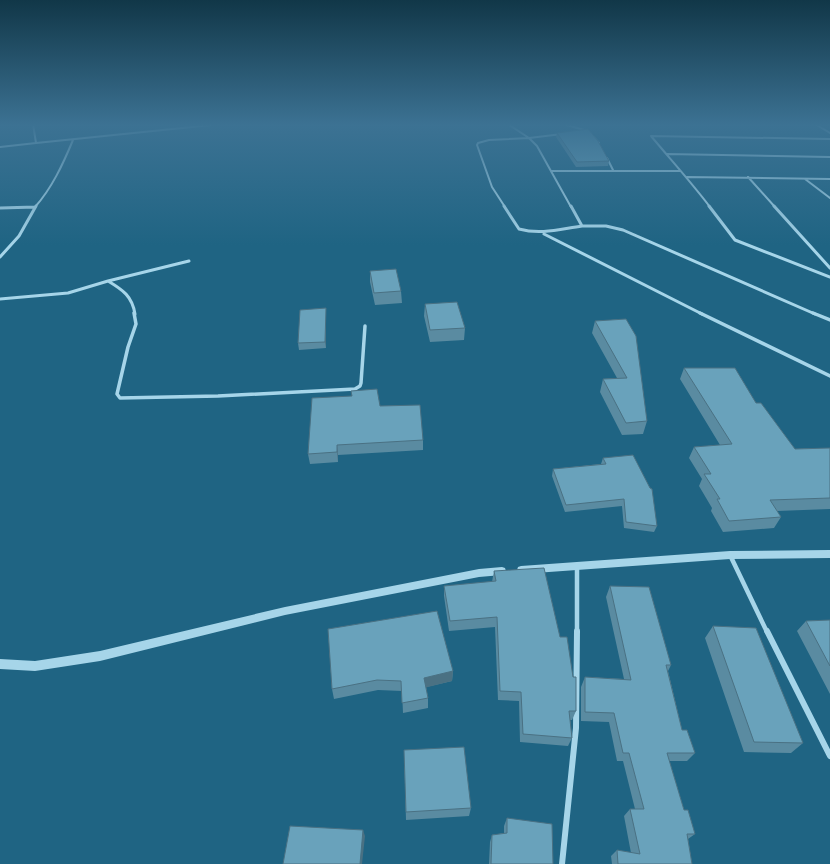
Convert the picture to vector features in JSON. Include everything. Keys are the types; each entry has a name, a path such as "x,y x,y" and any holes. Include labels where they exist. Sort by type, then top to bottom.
{"street":[{"path":"0,257 19,236 35,207 45,196 62,164"},
{"path":"484,164 492,187 519,229 543,234 830,376"},
{"path":"548,164 582,226"},
{"path":"610,164 613,170"},
{"path":"675,164 680,171 688,177 734,240 830,277"},
{"path":"552,171 680,171"},
{"path":"688,177 830,179"},
{"path":"748,177 830,268"},
{"path":"806,179 830,198"},
{"path":"0,208 35,207"},
{"path":"543,234 582,226 609,226 637,236 830,320"},
{"path":"0,300 68,293 108,281 189,261"},
{"path":"108,281 118,287 133,302 136,324 128,347 117,394 120,398 218,396 355,389 360,386 361,383 364,326"},
{"path":"0,664 35,666 100,656 285,611 479,573 730,555 830,554"},
{"path":"730,555 799,697 830,756"},
{"path":"562,864 576,728 577,565"}],"building":[{"path":"396,269 401,291 374,293 370,271"},
{"path":"457,302 465,328 430,330 425,304"},
{"path":"326,308 325,342 298,343 300,310"},
{"path":"626,319 636,336 647,421 626,423 603,379 627,378 595,321"},
{"path":"684,368 735,368 756,403 761,403 795,449 830,448 830,498 770,500 781,517 729,521 717,499 720,499 704,474 711,474 694,447 732,444"},
{"path":"377,389 380,406 420,405 423,440 337,445 337,452 308,454 312,398 352,396 351,391"},
{"path":"633,455 650,488 652,489 657,526 626,522 624,499 566,505 553,469 606,464 603,458"},
{"path":"544,568 560,637 567,637 573,677 576,677 576,711 569,711 572,738 523,734 521,692 500,691 497,617 450,621 444,586 496,581 494,571"},
{"path":"610,586 649,587 671,665 666,665 682,730 687,730 695,753 667,753 684,810 688,810 695,834 687,834 692,864 618,864 617,850 640,854 630,809 644,809 629,753 623,753 614,713 585,712 585,677 631,680"},
{"path":"437,611 453,671 424,678 428,698 402,703 401,681 377,680 332,689 328,629"},
{"path":"830,620 830,666 806,621"},
{"path":"713,626 756,628 803,743 754,742"},
{"path":"464,747 471,808 406,812 404,750"},
{"path":"507,818 552,824 553,864 491,864 492,835 507,833"},
{"path":"290,826 363,830 360,864 283,864"}]}
